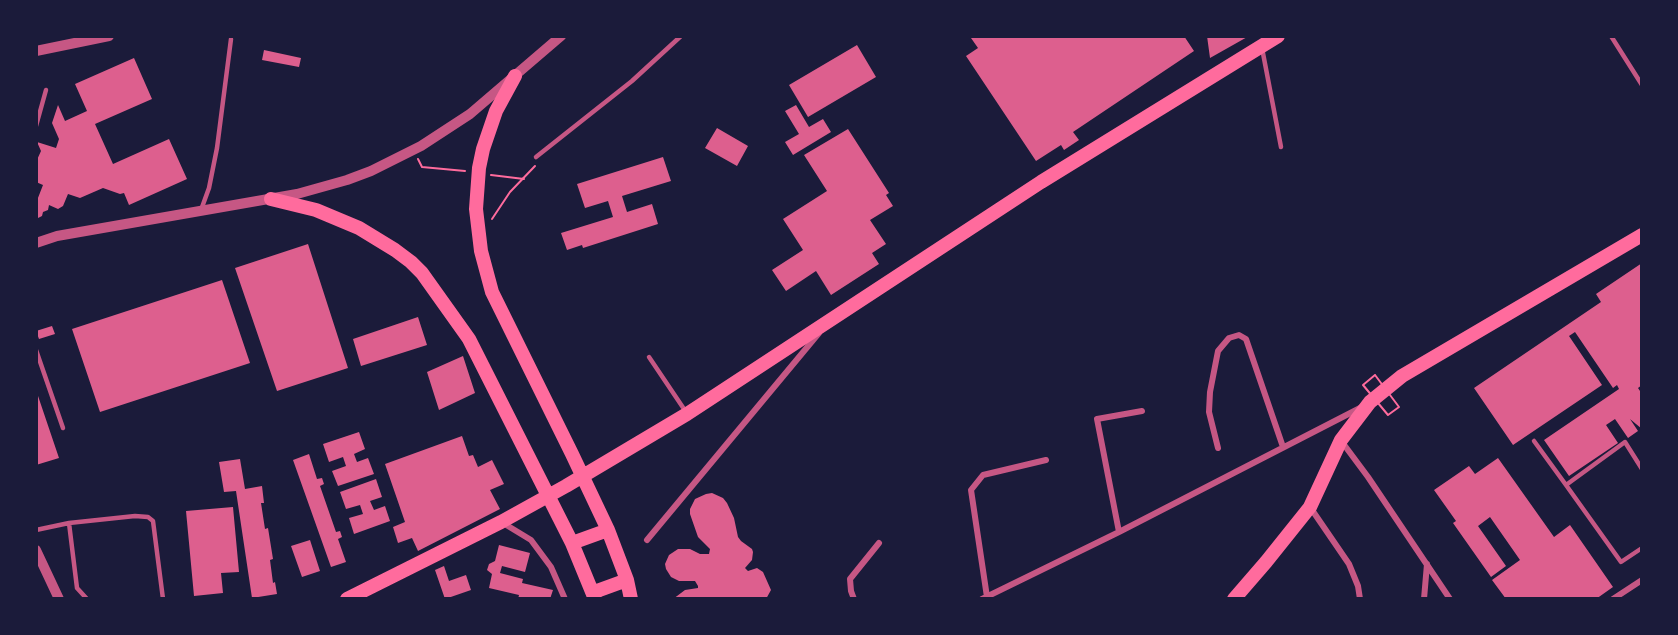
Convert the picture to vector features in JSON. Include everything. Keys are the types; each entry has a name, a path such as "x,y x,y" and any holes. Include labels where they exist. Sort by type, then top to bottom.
{"main road":[{"path":"347,599 501,522 687,414 1041,182 1278,36"},
{"path":"515,76 496,111 483,149 477,188 478,238 492,292 594,498 627,580 631,599"},
{"path":"271,199 316,210 359,228 395,250 422,273 469,339 538,473 572,543 594,596 627,580"},
{"path":"1234,599 1310,507 1341,440 1371,402 1402,376 1642,235"},
{"path":"572,543 608,530"}],"street":[{"path":"36,51 109,36"},
{"path":"36,243 57,236 271,199 347,180 395,160 446,131 485,102 561,36"},
{"path":"36,234 57,236"},
{"path":"647,540 827,324"},
{"path":"1218,448 1209,412 1210,392 1218,351 1229,338 1239,335 1246,339 1283,447"},
{"path":"1046,460 983,475 971,490 985,598 1119,532 1371,402"},
{"path":"1119,532 1097,419 1142,411"},
{"path":"1341,440 1450,599"},
{"path":"1310,507 1348,564 1358,586 1360,599"},
{"path":"501,522 531,540 551,567 566,599"},
{"path":"854,599 850,579 879,543"},
{"path":"36,550 59,599"},
{"path":"1424,599 1427,564"},
{"path":"1613,599 1642,580"}],"lane":[{"path":"536,157 632,81 681,36"},
{"path":"1611,36 1642,85"},
{"path":"201,210 209,188 217,148 231,39"},
{"path":"1262,45 1281,147"},
{"path":"36,126 46,90"},
{"path":"36,350 63,428"},
{"path":"649,357 687,414"},
{"path":"1534,441 1621,562 1642,548"},
{"path":"1566,485 1625,442 1642,469"},
{"path":"36,530 69,523 135,516 148,517 153,521 164,599"},
{"path":"69,523 77,588 87,599"}],"path":[{"path":"492,219 510,192 535,167 536,157"},
{"path":"1363,385 1375,375"},
{"path":"1388,415 1399,407 1395,402"}],"building":[{"path":"975,36 1184,36 1194,51 1073,132 1079,140 1064,150 1061,145 1036,161 966,56 978,48 971,38"},
{"path":"1207,36 1249,36 1210,58"},
{"path":"857,45 876,77 808,117 789,85"},
{"path":"264,50 301,58 299,67 262,60"},
{"path":"134,58 152,99 95,124 113,164 169,139 187,179 129,205 124,193 120,194 103,188 80,198 68,194 63,206 58,209 49,205 48,210 36,219 36,203 43,185 36,182 36,162 41,151 37,142 56,148 59,139 52,123 58,105 65,121 87,111 75,84"},
{"path":"796,105 809,127 823,119 831,132 793,155 785,142 799,134 785,111"},
{"path":"717,128 748,146 737,166 705,148"},
{"path":"848,129 889,193 886,195 893,206 870,220 886,244 872,253 879,264 831,295 816,271 786,291 772,270 803,250 783,219 827,191 804,155"},
{"path":"663,157 671,181 622,196 627,212 652,204 658,224 583,248 582,245 567,250 561,233 613,217 608,201 585,208 577,184"},
{"path":"308,244 348,368 277,391 235,268"},
{"path":"1642,263 1642,385 1638,388 1642,394 1642,429 1630,419 1638,431 1628,438 1615,419 1606,425 1618,443 1569,476 1544,440 1619,389 1617,385 1613,388 1575,332 1569,336 1602,385 1513,445 1474,388 1601,302 1596,294"},
{"path":"222,280 250,363 100,412 72,329"},
{"path":"418,317 427,345 361,366 353,339"},
{"path":"52,326 55,334 39,339 36,331"},
{"path":"463,356 475,393 439,410 427,372"},
{"path":"36,390 59,458 36,465"},
{"path":"359,432 365,449 354,454 357,462 368,458 374,474 338,486 332,471 346,466 343,457 329,462 323,444"},
{"path":"462,436 469,456 473,455 478,467 492,460 504,484 490,490 500,509 418,551 412,538 398,543 393,527 405,522 385,464"},
{"path":"309,454 317,479 322,478 324,484 320,486 336,532 340,531 342,537 338,539 346,562 331,567 293,460"},
{"path":"1498,458 1554,537 1570,525 1613,587 1596,599 1506,599 1492,580 1520,560 1490,517 1478,526 1506,566 1491,577 1453,523 1456,521 1434,490 1469,466 1475,474"},
{"path":"240,459 245,489 262,486 264,503 261,503 265,529 268,528 273,559 270,560 273,583 275,582 277,594 252,598 236,491 224,492 219,462"},
{"path":"376,479 382,497 370,501 374,510 385,506 390,521 354,534 349,518 363,514 360,505 346,509 340,492"},
{"path":"712,493 723,498 727,503 734,518 738,537 752,549 752,560 745,568 748,571 757,568 763,572 771,590 766,599 673,599 685,590 698,588 695,581 679,581 671,577 665,564 669,555 678,549 690,549 700,554 709,554 710,549 698,537 690,509 695,499"},
{"path":"233,507 239,572 221,573 223,593 194,596 186,511"},
{"path":"310,540 320,571 302,577 291,546"},
{"path":"499,545 530,553 525,572 502,566 500,573 523,579 522,583 553,590 550,599 518,599 519,595 489,588 492,574 487,570 489,564 495,561"},
{"path":"444,566 449,581 466,575 471,590 445,599 435,570"}]}
